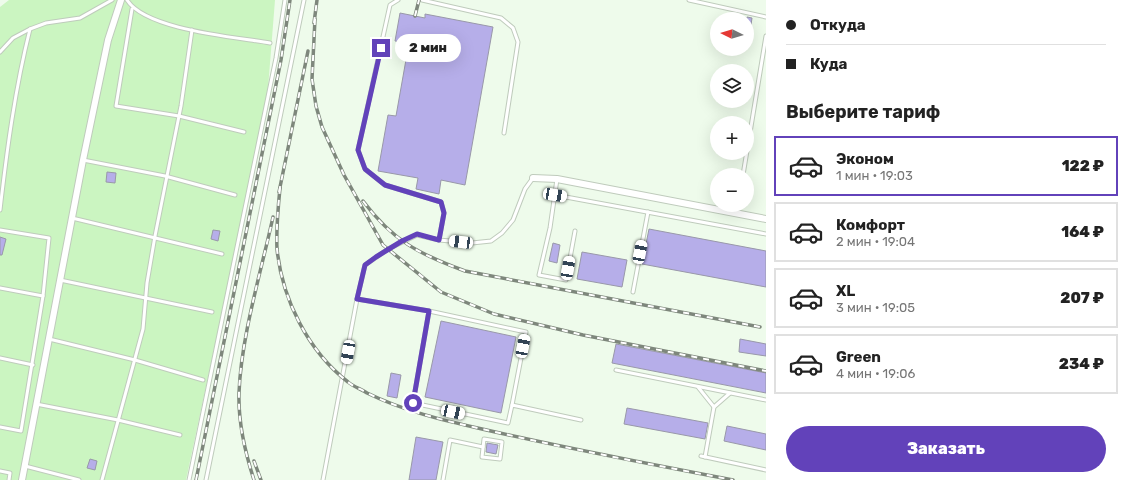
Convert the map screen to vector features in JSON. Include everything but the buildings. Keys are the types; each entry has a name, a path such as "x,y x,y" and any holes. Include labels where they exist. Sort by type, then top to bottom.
{"street":[{"path":"22,480 82,160 108,40 121,0"},
{"path":"533,178 557,179 710,207"},
{"path":"736,212 766,218"}],"lane":[{"path":"0,52 13,38 30,29 46,23 80,18 112,0"},
{"path":"127,0 132,8 153,20 192,30 270,43"},
{"path":"189,480 276,58 285,0"},
{"path":"206,480 304,0"},
{"path":"398,0 390,5 358,150 365,169 385,185 441,202 444,213 439,240"},
{"path":"422,0 501,18 513,28 518,42 504,133"},
{"path":"689,0 766,17"},
{"path":"132,8 116,106 179,116 244,132"},
{"path":"0,210 4,172 19,72 30,29"},
{"path":"102,480 143,329 154,236 179,116 192,30"},
{"path":"744,168 766,36"},
{"path":"82,160 166,176 235,195"},
{"path":"0,171 4,172"},
{"path":"323,480 357,299 365,265 402,241 417,234 439,240 472,243 491,241 502,233 513,220 525,189 533,178"},
{"path":"557,179 539,275 566,280 575,231"},
{"path":"555,195 766,234"},
{"path":"633,292 648,212"},
{"path":"72,218 154,236 222,254"},
{"path":"0,230 49,238 43,296 33,365 21,431 0,427"},
{"path":"60,280 212,312"},
{"path":"0,288 43,296"},
{"path":"357,299 429,311 526,332 508,423 413,403 429,311"},
{"path":"49,339 135,360 203,380"},
{"path":"0,358 33,365"},
{"path":"616,370 766,400"},
{"path":"698,386 714,407"},
{"path":"705,457 714,407 730,393"},
{"path":"36,404 118,420 180,435"},
{"path":"512,405 581,420"},
{"path":"484,439 502,442 500,460 482,457 483,447 484,439"},
{"path":"443,480 450,440 483,447"},
{"path":"701,456 766,470"},
{"path":"25,466 79,480"},
{"path":"0,471 10,473 9,480"}],"green space":[{"path":"9,0 275,0 267,101 186,480 0,480 0,7"}],"railway":[{"path":"196,480 281,60 290,0"},
{"path":"314,23 317,0"},
{"path":"415,16 419,0"},
{"path":"315,19 312,79 316,106 322,127 344,175 383,245 441,292 494,314 583,335 766,371"},
{"path":"279,192 308,51"},
{"path":"280,188 277,249 280,268 291,305 299,323 309,339 321,355 350,384 395,405 452,422 513,436 733,480"},
{"path":"363,201 385,226 408,245 434,259 465,271 760,327"},
{"path":"254,480 245,448 241,426 239,393 243,350 247,327 273,217"},
{"path":"254,461 261,480"}],"route":[{"path":"381,48 358,150 365,169 385,185 441,202 444,213 439,240 417,234 388,249 365,265 357,299 429,311 413,403"}]}
